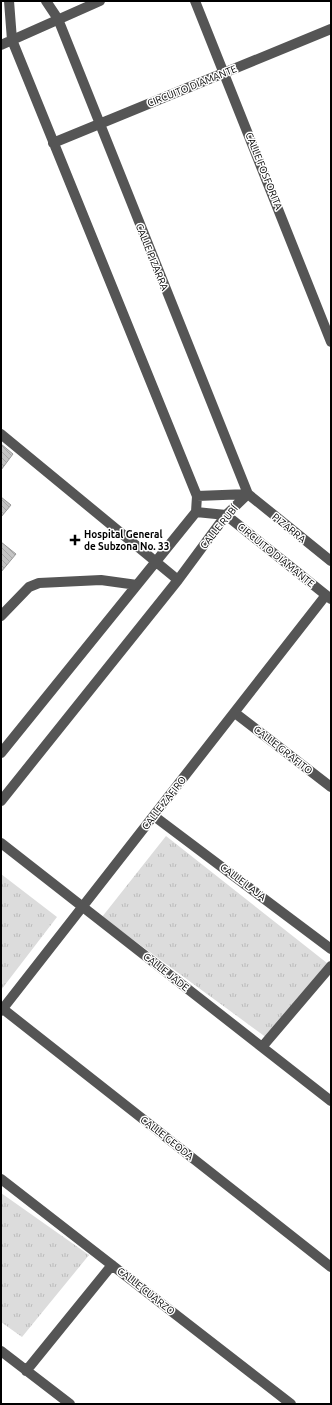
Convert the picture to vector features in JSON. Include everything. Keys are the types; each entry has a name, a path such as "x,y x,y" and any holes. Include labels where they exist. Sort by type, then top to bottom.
{"street":[{"path":"1,753 196,512 197,496 12,40 9,1"},
{"name":"CALLE PIZARRA","path":"46,1 58,19 248,494"},
{"path":"1,45 100,1"},
{"name":"CALLE FOSFORITA","path":"195,1 225,72 331,342"},
{"name":"CIRCUITO DIAMANTE","path":"53,143 331,29"},
{"path":"1,434 178,580"},
{"name":"CALLE RUBÍ","path":"197,496 248,494"},
{"name":"CALLE RUBÍ","path":"1,801 178,580 226,515 248,494"},
{"name":"PIZARRA","path":"248,494 331,562"},
{"path":"196,512 226,515"},
{"name":"CIRCUITO DIAMANTE","path":"226,515 328,597"},
{"path":"1,616 29,587 40,583 101,580 137,585"},
{"name":"CALLE ZAFIRO","path":"2,1010 82,906 328,597"},
{"name":"CALLE GRAFITO","path":"235,713 331,787"},
{"name":"CALLE LAJA","path":"154,816 331,949"},
{"name":"CALLE JADE","path":"1,843 331,1101"},
{"path":"262,1047 331,966"},
{"name":"CALLE GEODA","path":"2,1010 331,1267"},
{"name":"CALLE CUARZO","path":"1,1179 291,1404"},
{"path":"26,1371 112,1265"},
{"path":"1,1352 70,1404"}],"green space":[{"path":"166,836 327,963 267,1038 102,917"},
{"path":"1,874 57,917 1,990"},
{"path":"1,1193 89,1255 22,1337 1,1322"}],"building":[{"path":"1,444 13,454 1,470"},
{"path":"1,497 11,505 1,517"},
{"path":"1,542 16,554 1,572"}],"place":[{"name":"Hospital General de Subzona No. 33","path":"75,540"}]}
